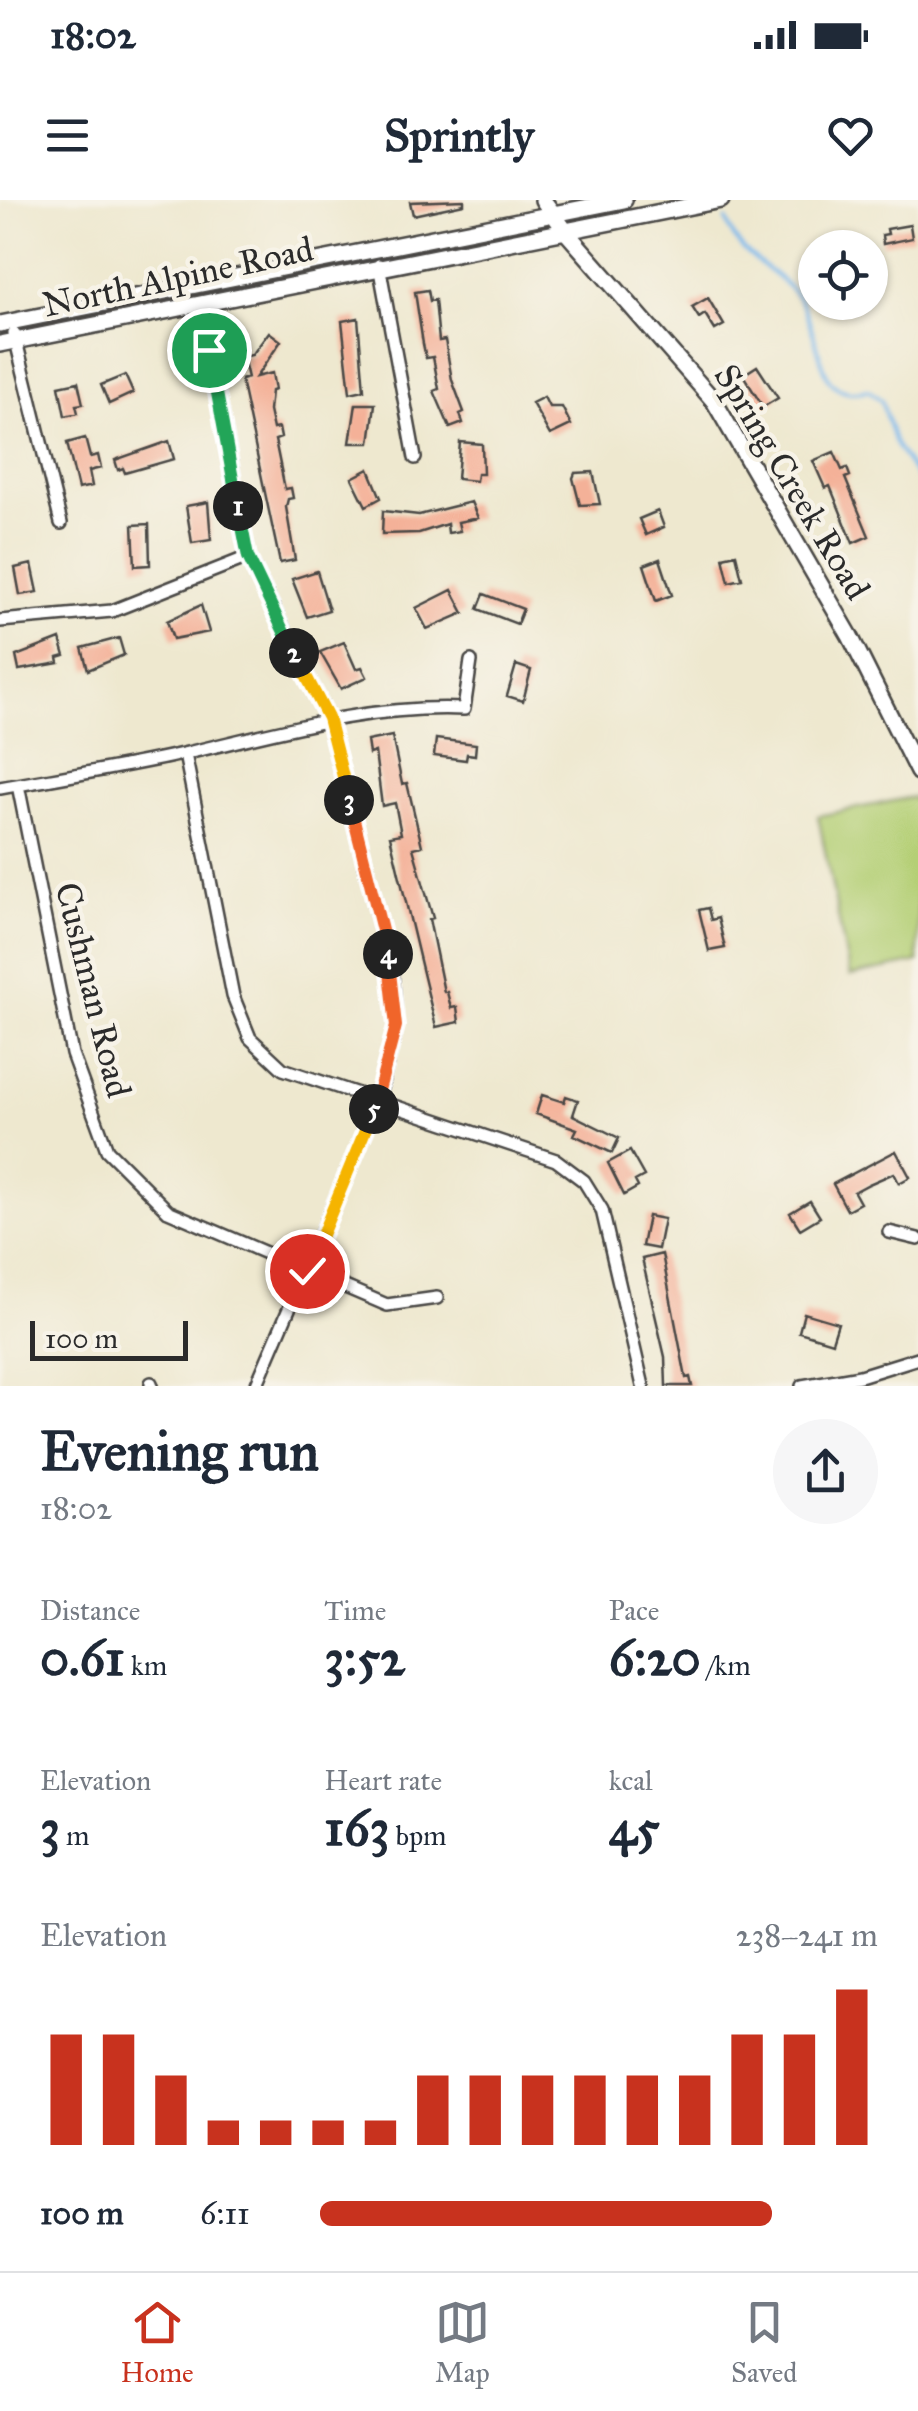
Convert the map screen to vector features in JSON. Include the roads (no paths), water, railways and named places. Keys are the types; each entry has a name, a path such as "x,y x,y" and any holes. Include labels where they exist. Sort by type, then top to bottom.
{"main road":[{"name":"Spring Creek Road","path":"543,200 567,233 714,401 850,636 918,772"},
{"path":"585,200 606,204"},
{"name":"North Alpine Road","path":"6,322 624,200"},
{"name":"North Alpine Road","path":"8,342 379,265 567,233 721,200"}],"street":[{"path":"379,265 415,458"},
{"path":"201,303 248,557 328,718 392,970 396,1026 378,1100 256,1386"},
{"path":"6,322 8,342 61,523"},
{"path":"0,621 112,611 248,557"},
{"path":"0,788 184,754 328,718 412,707 464,710 471,661"},
{"path":"184,754 233,996 250,1038 283,1070 556,1160 584,1181 602,1210 642,1386"},
{"name":"Cushman Road","path":"18,785 72,1054 107,1150 168,1211 388,1305 437,1298"},
{"path":"889,1232 918,1239"},
{"path":"802,1386 860,1376 918,1358"}],"waterway":[{"path":"726,220 740,245 800,301 831,382 848,392 868,390 881,400 895,444 918,479"}]}
